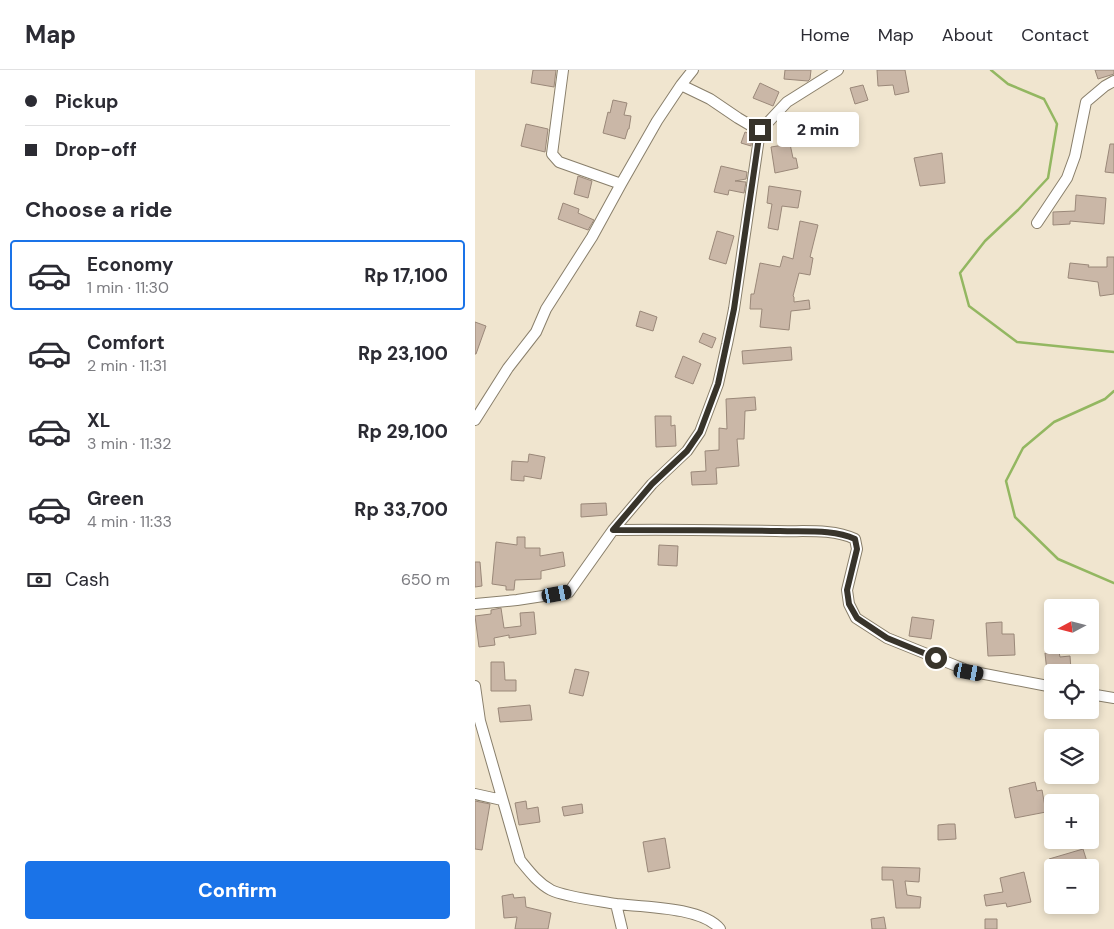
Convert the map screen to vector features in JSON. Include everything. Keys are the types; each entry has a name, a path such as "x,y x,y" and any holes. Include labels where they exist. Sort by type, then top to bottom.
{"street":[{"path":"563,70 552,154 559,162 621,184"},
{"path":"475,420 509,368 536,332 546,309 592,237 657,121 693,70"},
{"path":"475,604 569,592 613,530 652,484 687,451 700,432 718,384 734,309 760,130 787,102 837,70"},
{"path":"1037,223 1067,178 1075,156 1086,102 1114,81"},
{"path":"681,86 711,98 738,118 760,130"},
{"path":"613,530 705,529 822,532 847,535 855,539 857,549 847,590 849,604 857,618 887,638 969,672 1044,685"},
{"path":"475,686 480,721 520,860 532,876 551,890 616,904 694,914 709,919 721,929"},
{"path":"1099,696 1114,698"},
{"path":"475,794 503,800"},
{"path":"616,904 622,929"}],"building":[{"path":"533,70 556,70 554,87 531,83"},
{"path":"785,70 811,70 810,79 808,81 784,79"},
{"path":"877,70 905,70 909,92 895,95 893,85 878,86"},
{"path":"1095,70 1114,70 1114,74 1098,79"},
{"path":"760,83 779,92 773,106 753,98"},
{"path":"863,85 868,100 855,104 850,88"},
{"path":"613,100 627,103 624,115 631,116 625,139 603,133"},
{"path":"841,116 849,141 833,146 825,121"},
{"path":"526,124 548,129 545,152 521,146"},
{"path":"745,132 752,135 751,146 741,143"},
{"path":"790,144 793,158 796,158 798,168 775,173 771,147"},
{"path":"1110,144 1114,144 1114,173 1105,172"},
{"path":"942,153 945,183 920,186 914,158"},
{"path":"721,166 747,172 746,179 735,181 746,182 744,193 729,190 728,195 714,192"},
{"path":"578,176 592,181 588,198 574,194"},
{"path":"769,186 801,191 798,208 782,206 778,230 768,228 772,204 767,203"},
{"path":"1076,195 1106,198 1104,224 1070,221 1070,224 1053,225 1053,212 1075,211"},
{"path":"563,203 579,209 578,213 594,220 588,230 558,219"},
{"path":"800,221 818,225 810,257 813,258 810,275 799,273 793,296 794,302 809,300 810,309 791,311 789,330 760,327 762,309 750,309 751,294 754,294 760,263 780,267 783,256 793,259"},
{"path":"717,231 734,236 726,264 709,259"},
{"path":"1107,257 1114,257 1114,294 1100,296 1098,282 1068,278 1070,263 1089,265 1088,267 1107,267"},
{"path":"640,311 657,317 653,331 636,326"},
{"path":"475,322 486,326 476,354 475,354"},
{"path":"703,333 716,338 712,348 699,342"},
{"path":"791,347 792,360 743,364 742,351"},
{"path":"683,356 701,364 693,384 675,377"},
{"path":"755,397 756,410 745,411 744,439 737,439 739,466 716,468 717,484 692,485 691,472 706,471 705,451 719,450 719,428 727,429 726,399"},
{"path":"655,416 671,416 671,426 675,425 676,446 656,447"},
{"path":"529,454 545,457 541,479 524,476 524,481 511,480 512,461 528,462"},
{"path":"606,503 607,515 581,517 581,504"},
{"path":"517,537 525,537 525,548 540,548 540,556 563,552 565,566 541,571 541,579 515,580 514,590 506,590 506,586 492,584 496,542 517,545"},
{"path":"659,545 678,546 677,566 658,565"},
{"path":"475,562 480,562 482,586 475,587"},
{"path":"501,608 504,628 521,626 520,613 534,612 536,634 509,638 509,635 494,638 495,645 479,647 475,616 491,614 491,610"},
{"path":"912,617 934,620 931,639 909,636"},
{"path":"1002,622 1002,634 1014,634 1015,655 988,656 986,623"},
{"path":"1045,654 1059,654 1060,657 1070,656 1071,664 1046,664"},
{"path":"491,662 504,662 505,680 516,680 516,691 491,691"},
{"path":"575,669 589,672 583,696 569,693"},
{"path":"530,705 532,720 500,722 498,708"},
{"path":"1035,782 1037,791 1042,790 1044,812 1015,818 1009,788"},
{"path":"475,801 490,804 482,850 475,849"},
{"path":"526,801 527,809 538,807 540,822 519,825 515,803"},
{"path":"582,804 583,813 564,816 562,807"},
{"path":"955,824 956,839 938,840 938,825"},
{"path":"665,838 670,868 648,872 643,842"},
{"path":"1083,849 1086,859 1049,859"},
{"path":"882,867 920,868 919,882 905,881 907,895 921,897 920,908 896,908 893,880 882,880"},
{"path":"1024,872 1031,902 1007,907 1006,903 986,906 984,895 1003,892 1000,878"},
{"path":"513,894 514,898 525,897 526,907 551,913 548,929 515,929 517,917 504,918 502,896"},
{"path":"884,917 886,929 872,929 871,919"},
{"path":"985,919 997,919 997,929 985,929"}],"waterway":[{"path":"991,70 1008,84 1044,99 1057,124 1048,178 985,241 960,273 969,306 1017,342 1114,352"},
{"path":"1114,391 1105,399 1054,422 1023,448 1006,481 1015,517 1058,559 1114,583"}],"route":[{"path":"760,130 734,309 718,384 700,432 687,451 652,484 613,530 705,529 822,532 847,535 855,539 857,549 847,590 849,604 857,618 887,638 936,658"}]}
